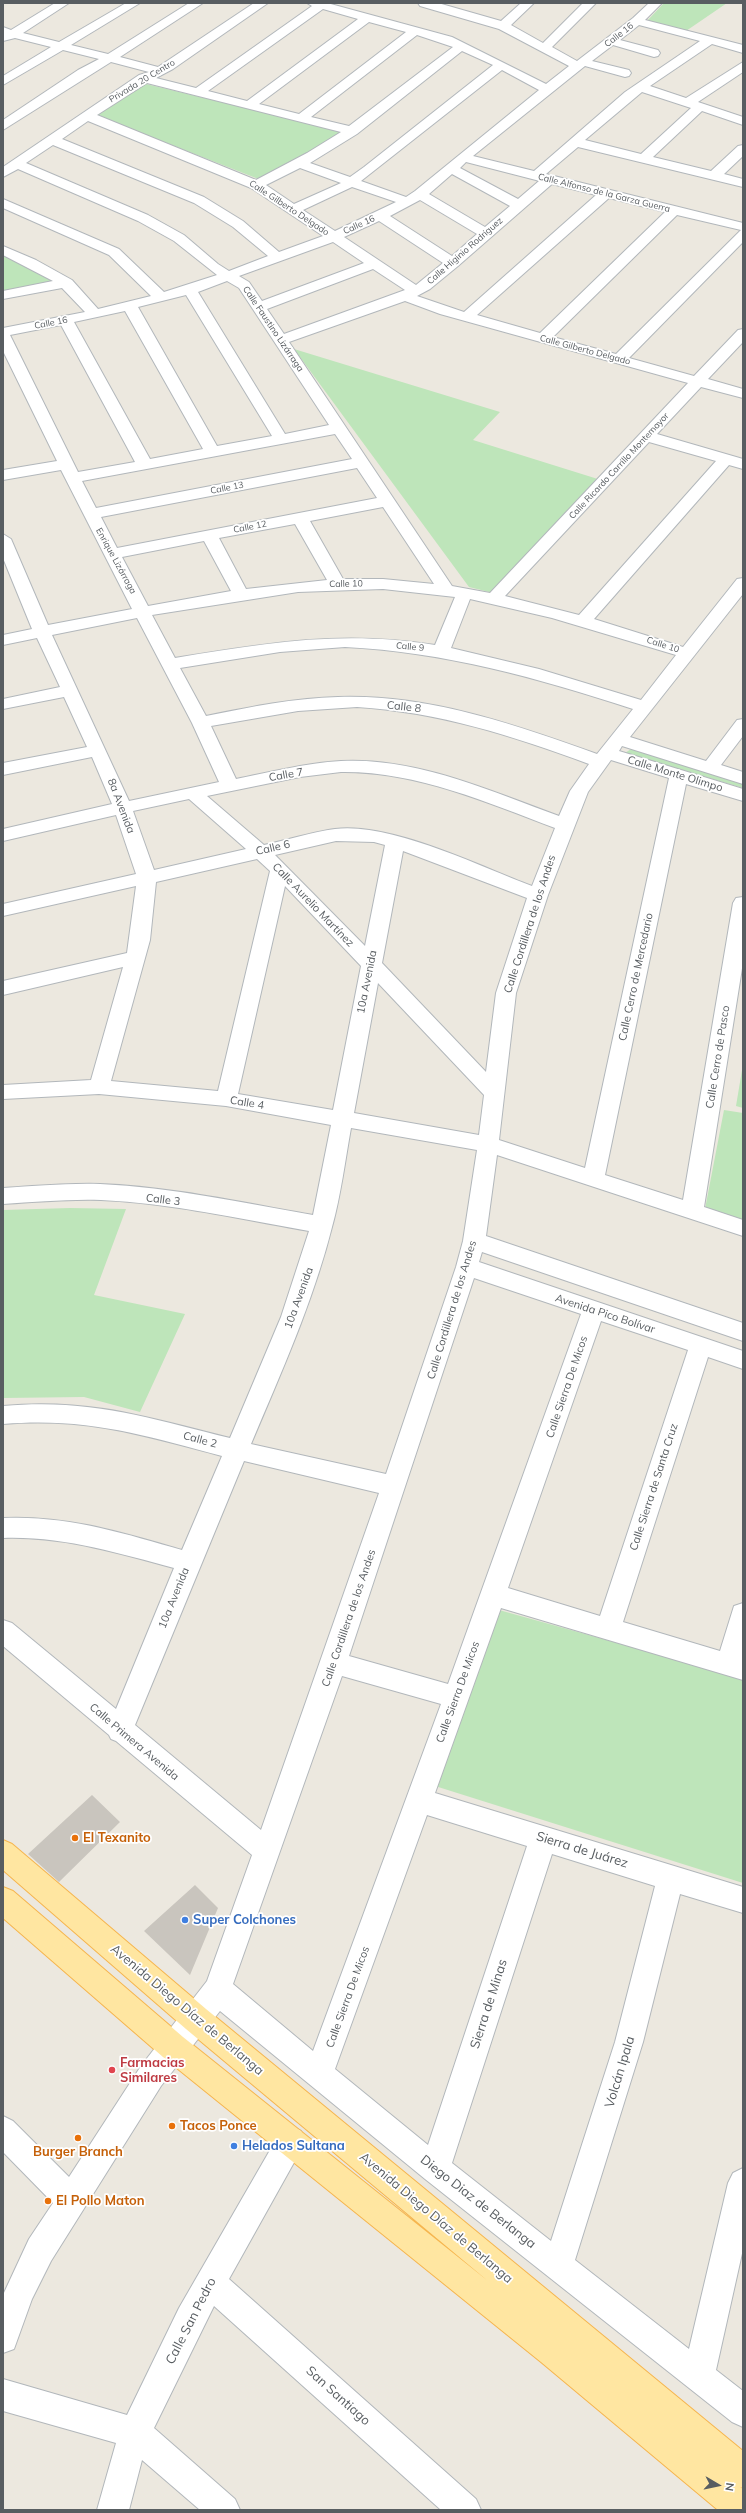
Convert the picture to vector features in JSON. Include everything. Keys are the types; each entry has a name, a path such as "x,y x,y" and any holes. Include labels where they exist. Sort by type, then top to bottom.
{"main road":[{"name":"Avenida Diego Díaz de Berlanga","path":"3,1853 196,2019 743,2472"},
{"path":"3,1900 173,2047 552,2352 742,2510"}],"street":[{"path":"3,40 8,32 63,3"},
{"path":"3,81 134,3"},
{"path":"3,126 82,73 132,46 197,3"},
{"name":"Privada 20 Centro","path":"3,173 144,78 160,71 262,3"},
{"path":"424,3 503,26 545,48 581,64 625,73"},
{"path":"198,92 317,4 416,30 441,28 468,3"},
{"path":"503,26 528,3"},
{"path":"545,48 590,3"},
{"name":"Calle 16","path":"3,332 66,321 190,290 333,237 408,202 420,194 547,89 637,21 656,3"},
{"path":"250,105 368,17"},
{"path":"637,21 743,49"},
{"path":"441,28 461,46 547,89"},
{"path":"300,118 416,30"},
{"path":"8,32 160,71"},
{"name":"Calle Higinio Rodriguez","path":"282,340 410,294 434,280 519,205 575,142 640,87 710,40"},
{"path":"612,41 654,53"},
{"path":"256,185 301,164 352,132 461,46"},
{"path":"293,209 352,182 394,152 501,65"},
{"path":"645,158 694,104 743,66"},
{"path":"144,78 352,132"},
{"path":"640,87 742,119"},
{"name":"Calle Gilberto Delgado","path":"87,116 256,185 373,264 410,294 432,307 743,394"},
{"path":"52,140 199,200 238,224 278,258"},
{"path":"575,142 743,183"},
{"path":"714,176 743,149"},
{"name":"Calle Alfonso de la Garza Guerra","path":"464,158 743,227"},
{"name":"Calle Faustino Lizárraga","path":"17,164 142,218 179,238 213,267 244,285 363,462 446,590"},
{"path":"301,164 408,202"},
{"path":"451,168 519,205"},
{"path":"467,317 606,193"},
{"path":"420,194 486,234"},
{"path":"3,203 114,252 162,298"},
{"path":"543,338 674,210"},
{"path":"380,215 453,263"},
{"path":"619,360 743,234"},
{"path":"3,250 47,270 67,283 95,314"},
{"path":"260,307 373,264"},
{"path":"3,295 67,283"},
{"path":"190,290 281,438"},
{"path":"130,306 212,451"},
{"path":"66,321 144,463"},
{"name":"Calle Ricardo Carrillo Montemayor","path":"494,598 743,333"},
{"name":"Enrique Lizárraga","path":"3,336 91,514 145,612 201,723 230,785"},
{"path":"3,475 69,471 144,463 340,428"},
{"path":"647,436 743,464"},
{"path":"584,620 726,459"},
{"name":"Calle 13","path":"91,514 363,462"},
{"name":"Calle 12","path":"112,554 388,502"},
{"path":"300,518 338,584"},
{"path":"209,535 242,594"},
{"name":"8a Avenida","path":"3,539 12,580 42,631 98,750 123,808 147,877 144,920 99,1087"},
{"name":"Calle Cordillera de los Andes","path":"3,2338 19,2293 40,2250 151,2076 196,2019 218,1988 334,1663 467,1267 474,1240 488,1144 506,993 538,895 579,791 603,757 643,706 743,583"},
{"name":"Calle 10","path":"3,640 42,631 242,594 338,584 446,590 494,598 584,620 686,653"},
{"path":"442,650 464,594"},
{"name":"Calle 9","path":"171,664 253,651 320,643 388,644 442,650 552,677 643,706"},
{"path":"3,704 70,690"},
{"name":"Calle 8","path":"201,723 324,703 357,702 432,710 475,719 603,757"},
{"path":"710,768 743,724"},
{"name":"Calle Monte Olimpo","path":"618,739 743,778"},
{"path":"3,769 98,750"},
{"name":"Calle Monte Olimpo","path":"603,757 679,776 743,795"},
{"name":"Calle 7","path":"3,835 230,785 317,770 367,767 442,781 565,826"},
{"name":"Calle Cerro de Mercedario","path":"594,1178 679,776"},
{"name":"Calle Aurelio Martínez","path":"193,793 280,869 494,1093"},
{"name":"Calle 6","path":"3,910 336,835 374,836 395,841 538,895"},
{"name":"10a Avenida","path":"120,1731 189,1562 292,1318 312,1263 322,1225 395,841"},
{"path":"226,1099 280,869"},
{"name":"Calle Cerro de Pasco","path":"692,1212 735,997 743,903"},
{"path":"3,988 134,958"},
{"name":"Calle 4","path":"3,1092 99,1087 226,1099 488,1144 743,1228"},
{"name":"Calle 3","path":"3,1196 50,1192 101,1192 182,1202 322,1225"},
{"path":"474,1240 743,1332"},
{"name":"Avenida Pico Bolívar","path":"467,1267 743,1360"},
{"name":"Calle Sierra De Micos","path":"319,2074 420,1801 455,1697 494,1594 594,1310"},
{"name":"Calle Sierra de Santa Cruz","path":"608,1629 701,1345"},
{"name":"Calle 2","path":"3,1415 63,1412 95,1414 123,1419 237,1450 394,1486"},
{"path":"3,1528 22,1526 55,1529 89,1535 189,1562"},
{"path":"494,1594 736,1667 743,1614"},
{"name":"Calle Primera Avenida","path":"3,1631 120,1731 267,1851"},
{"path":"334,1663 455,1697"},
{"name":"Sierra de Juárez","path":"420,1801 743,1900"},
{"name":"Sierra de Minas","path":"435,2168 543,1839"},
{"name":"Volcán Ipala","path":"559,2264 629,2042 671,1877"},
{"name":"Diego Diaz de Berlanga","path":"218,1988 229,2000 435,2168 559,2264 743,2411"},
{"path":"3,2131 71,2200"},
{"name":"Calle San Pedro","path":"114,2510 121,2476 136,2433 210,2282 291,2141"},
{"path":"699,2375 743,2183"},
{"name":"San Santiago","path":"210,2282 465,2510"},
{"path":"3,2394 136,2433 224,2510"}],"green space":[{"path":"664,3 727,3 686,31 647,21"},
{"path":"142,83 346,132 261,180 95,115"},
{"path":"3,254 58,282 3,293"},
{"path":"294,349 500,412 473,440 601,480 493,593 469,587"},
{"path":"631,749 743,781 743,788 625,753"},
{"path":"743,1064 743,1108 736,1106"},
{"path":"724,1110 743,1113 743,1221 705,1209"},
{"path":"70,1208 126,1209 94,1295 185,1314 140,1412 84,1397 3,1398 3,1210"},
{"path":"499,1610 743,1678 743,1883 435,1786"}],"building":[{"name":"El Texanito","path":"92,1795 120,1822 59,1882 28,1854"},
{"name":"Super Colchones","path":"195,1885 218,1908 190,1975 144,1931"}],"place":[{"name":"El Texanito","path":"75,1838"},
{"name":"Super Colchones","path":"185,1920"},
{"name":"Farmacias Similares","path":"112,2070"},
{"name":"Tacos Ponce","path":"172,2126"},
{"name":"Burger Branch","path":"78,2138"},
{"name":"Helados Sultana","path":"234,2146"},
{"name":"El Pollo Maton","path":"48,2201"}]}
